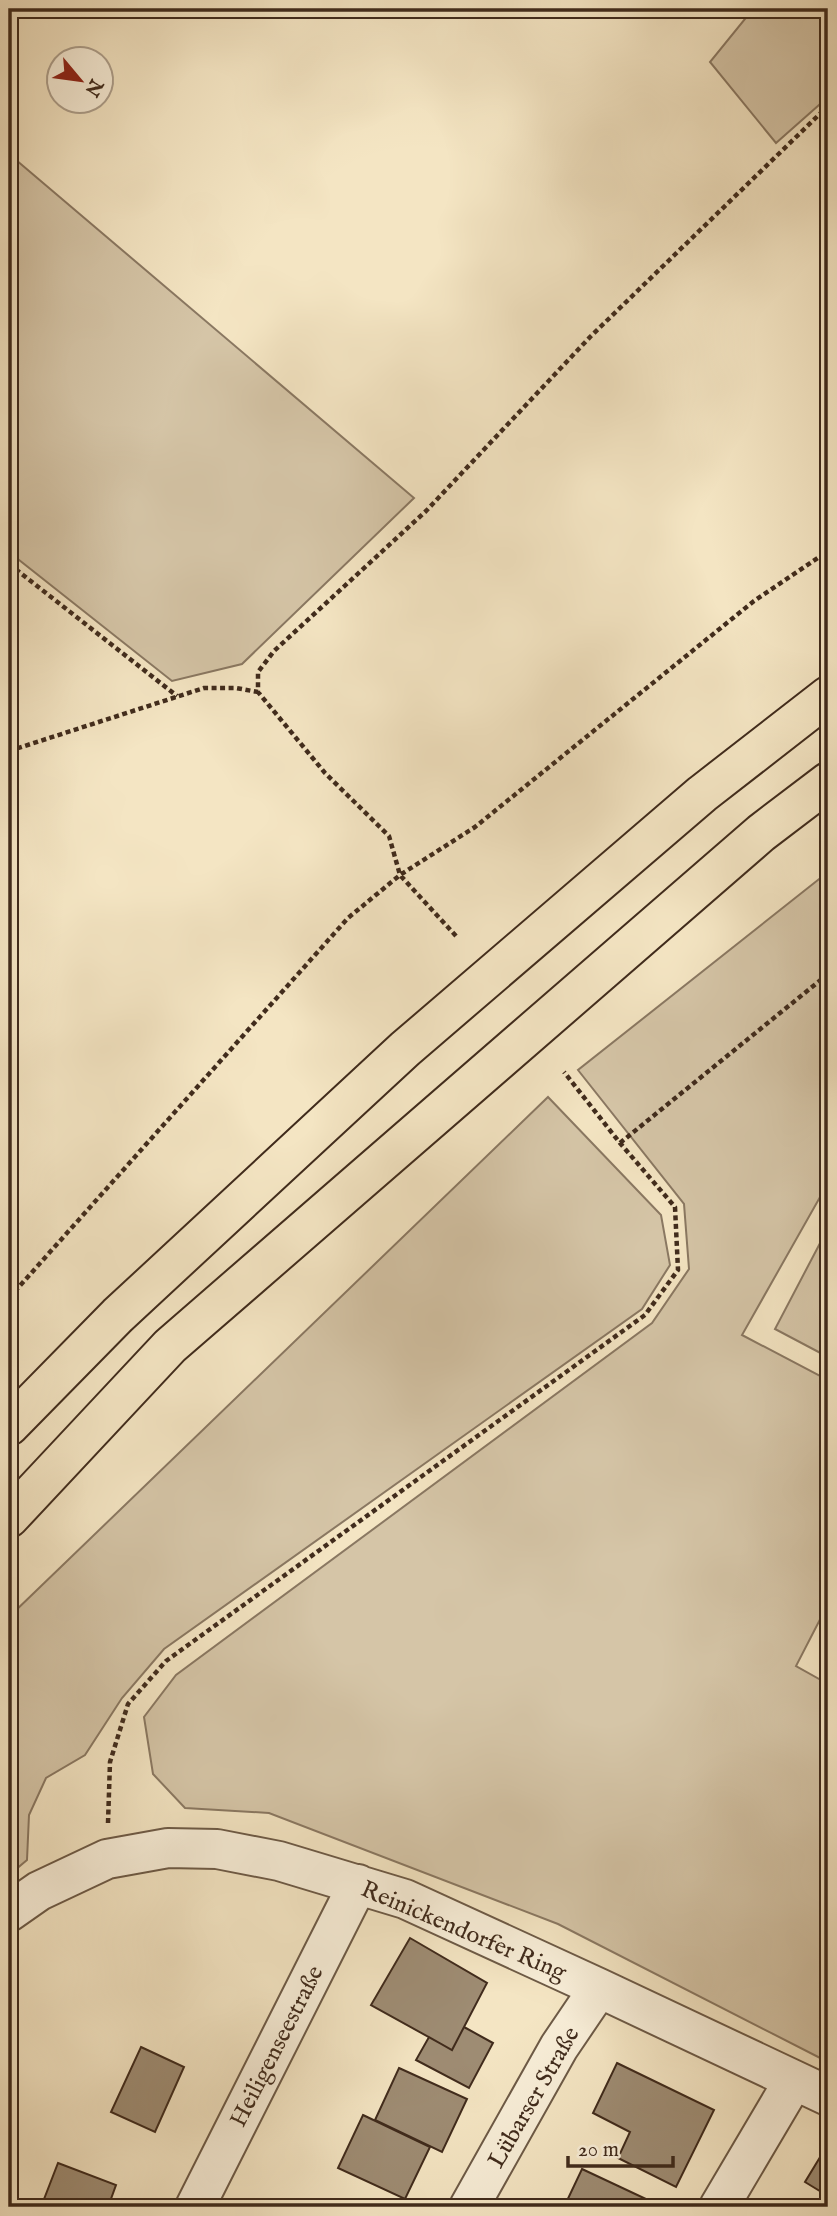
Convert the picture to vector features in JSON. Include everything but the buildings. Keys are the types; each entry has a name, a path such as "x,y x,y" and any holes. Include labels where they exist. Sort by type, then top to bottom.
{"highway":[{"path":"9,1426 118,1315 405,1049 702,794 828,696"},
{"path":"9,1518 170,1346 761,833 828,782"}],"street":[{"name":"Reinickendorfer Ring","path":"9,1912 39,1891 107,1859 168,1848 217,1849 279,1861 405,1899 828,2096"},
{"name":"Heiligenseestraße","path":"195,2207 358,1884"},
{"name":"Lübarser Straße","path":"469,2207 559,2047 599,1988"},
{"path":"719,2207 794,2080"}],"path":[{"path":"818,9 828,21"},
{"path":"456,936 400,875 388,836 325,773 258,692 258,672 274,651 426,511 591,336 828,106"},
{"path":"9,1298 348,918 400,875 475,827 754,601 828,551"},
{"path":"9,564 177,696"},
{"path":"9,751 204,688 236,688 258,692"},
{"path":"620,1143 828,974"},
{"path":"107,1859 110,1762 128,1704 166,1661 645,1315 678,1270 675,1207 564,1072"}],"shaded area":[{"path":"753,9 828,9 828,97 776,143 710,62"},
{"path":"9,154 414,498 242,664 172,681 9,552"},
{"path":"828,872 828,1183 742,1335 828,1380 828,1604 796,1666 828,1684 828,2062 558,1924 269,1813 185,1808 153,1774 144,1717 176,1675 652,1323 689,1269 684,1204 578,1070"},
{"path":"548,1097 661,1215 670,1265 642,1309 164,1649 122,1698 85,1755 46,1778 29,1815 27,1860 9,1875 9,1617"},
{"path":"828,1228 828,1357 775,1329"}]}
